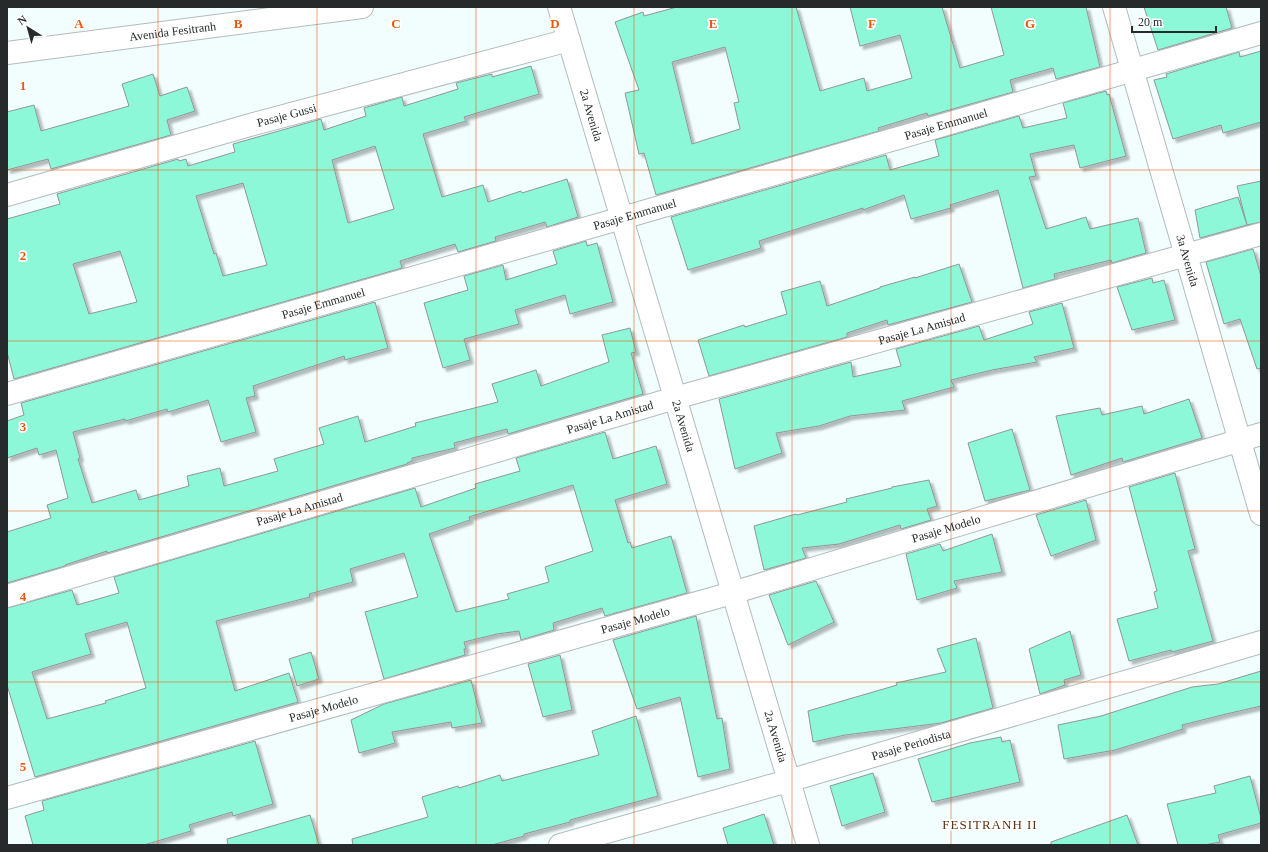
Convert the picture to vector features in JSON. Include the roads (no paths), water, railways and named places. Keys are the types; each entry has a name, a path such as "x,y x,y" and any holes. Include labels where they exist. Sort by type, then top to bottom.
{"street":[{"name":"Avenida Fesitranh","path":"7,53 322,10 362,7"},
{"name":"2a Avenida","path":"559,7 808,845"},
{"name":"3a Avenida","path":"1114,7 1261,514"},
{"name":"Pasaje Emmanuel","path":"7,394 1261,33"},
{"name":"Pasaje Gussi","path":"7,195 272,119 569,40"},
{"name":"Pasaje La Amistad","path":"7,596 675,398 1261,234"},
{"name":"Pasaje Modelo","path":"7,798 732,593 1261,434"},
{"name":"Pasaje Periodista","path":"560,845 788,781 1261,642"}],"district":[{"name":"FESITRANH II","path":"990,824"}]}
